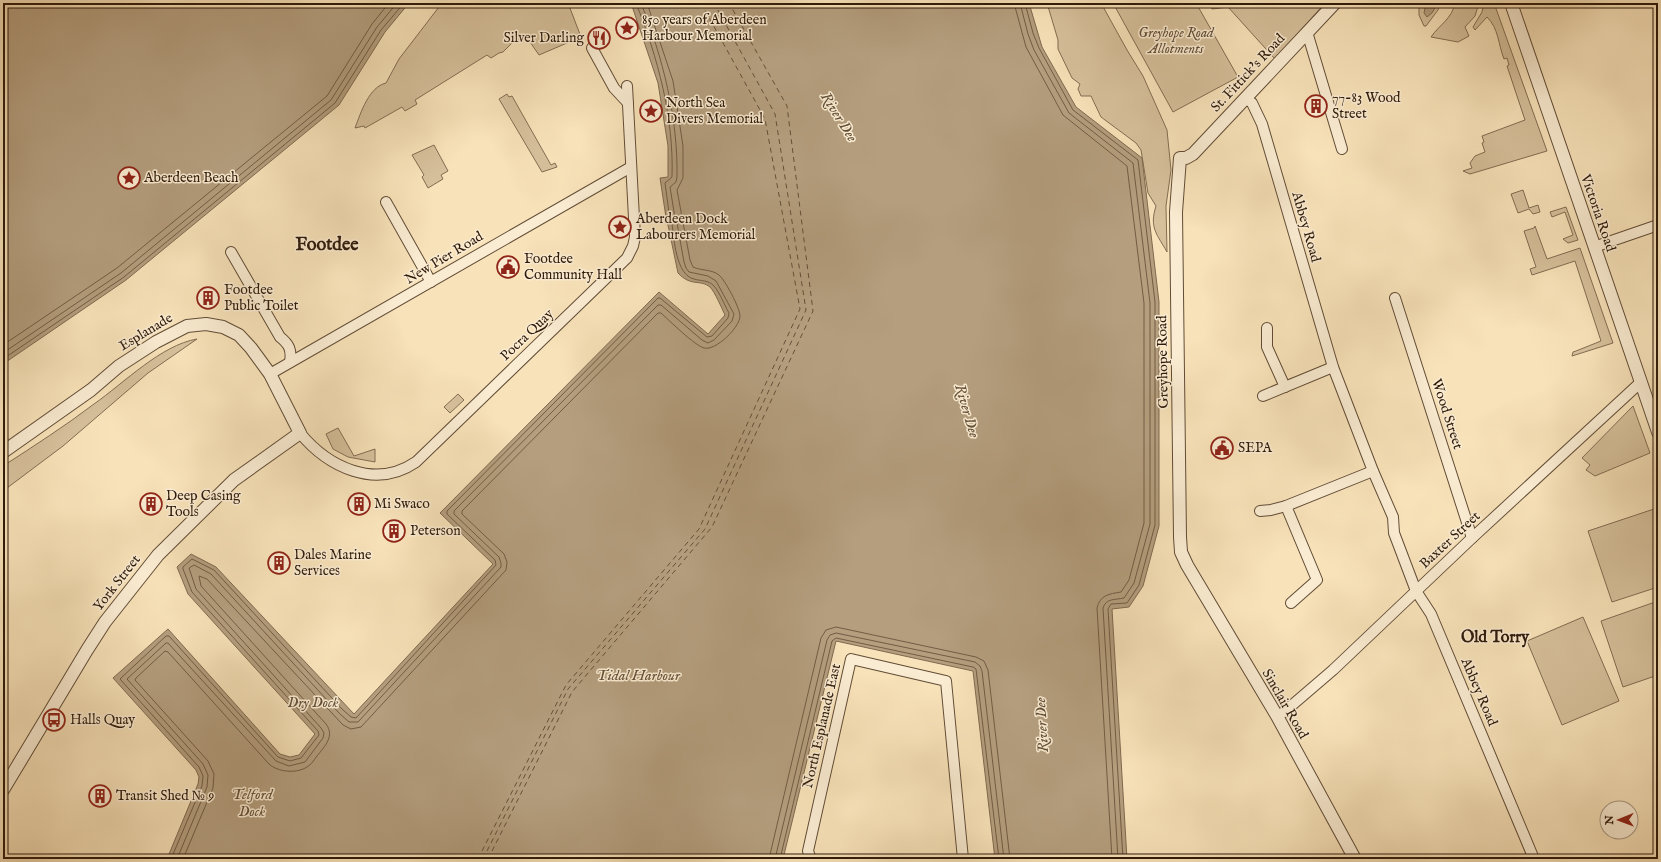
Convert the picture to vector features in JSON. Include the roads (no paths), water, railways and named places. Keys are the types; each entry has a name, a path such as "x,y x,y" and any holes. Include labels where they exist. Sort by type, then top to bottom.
{"street":[{"name":"St. Fittick's Road","path":"1180,158 1186,158 1193,154 1335,3"},
{"name":"Victoria Road","path":"1511,3 1658,432"},
{"path":"1307,32 1342,149"},
{"path":"592,48 614,88 628,103"},
{"name":"Pocra Quay","path":"300,433 318,453 338,465 355,471 378,475 393,474 408,467 416,462 627,258 633,246 635,237 627,86"},
{"name":"Abbey Road","path":"1245,98 1252,103 1262,124 1333,367 1373,471 1393,517 1394,533 1416,591 1431,614 1534,859"},
{"name":"Greyhope Road","path":"1180,158 1176,212 1180,537 1181,552 1187,565"},
{"name":"New Pier Road","path":"270,374 631,167"},
{"path":"386,202 431,282"},
{"path":"1594,247 1658,225"},
{"path":"231,252 280,337 289,345 291,355 290,362"},
{"name":"Wood Street","path":"1395,298 1472,538"},
{"name":"Esplanade","path":"3,452 90,390 119,366 161,339 187,326 206,324 223,327 239,336 260,359 270,374 300,433"},
{"path":"1267,328 1267,347 1285,387"},
{"path":"1263,396 1333,367"},
{"name":"Baxter Street","path":"1277,716 1284,712 1333,670 1472,538 1641,382"},
{"name":"York Street","path":"3,790 105,622 158,555 234,480 300,433"},
{"path":"1260,511 1286,506 1373,471"},
{"path":"1286,506 1317,580 1292,603"},
{"name":"Sinclair Road","path":"1187,565 1277,716 1355,859"},
{"name":"North Esplanade East","path":"811,859 808,852 851,659 946,681 962,859"}],"water":[{"name":"Aberdeen Beach","path":"3,3 409,3 385,32 339,105 126,280 3,364"},
{"path":"631,3 1029,3 1042,47 1076,107 1142,158 1159,302 1159,526 1143,586 1129,607 1112,609 1127,859 995,859 973,671 836,641 783,859 167,859 198,784 199,777 196,770 113,678 168,629 280,754 290,757 299,755 315,734 188,594 177,567 191,554 216,567 354,714 493,564 440,513 659,292 708,334 725,315 710,287 703,283 687,280 678,273 667,224 660,178 668,177 668,146 658,83"},
{"path":"1426,3 1438,3 1432,13 1427,17 1424,13"}],"place":[{"name":"850 years of Aberdeen Harbour Memorial","path":"627,28"},
{"name":"Silver Darling","path":"599,38"},
{"name":"77-83 Wood Street","path":"1316,106"},
{"name":"North Sea Divers Memorial","path":"651,111"},
{"name":"Aberdeen Beach","path":"129,178"},
{"name":"Aberdeen Dock Labourers Memorial","path":"620,227"},
{"name":"Footdee Community Hall","path":"508,267"},
{"name":"Footdee Public Toilet","path":"208,298"},
{"name":"SEPA","path":"1222,448"},
{"name":"Deep Casing Tools","path":"151,504"},
{"name":"Mi Swaco","path":"359,504"},
{"name":"Peterson","path":"394,531"},
{"name":"Dales Marine Services","path":"279,563"},
{"name":"Halls Quay","path":"54,720"},
{"name":"Transit Shed № 9","path":"100,796"}],"district":[{"name":"Footdee","path":"327,245"},
{"name":"Old Torry","path":"1495,638"}],"park label":[{"name":"Greyhope Road Allotments","path":"1176,42"}],"water label":[{"name":"River Dee","path":"839,117"},
{"name":"River Dee","path":"967,411"},
{"name":"Tidal Harbour","path":"638,675"},
{"name":"Dry Dock","path":"313,702"},
{"name":"River Dee","path":"1042,725"},
{"name":"Telford Dock","path":"252,802"}]}
